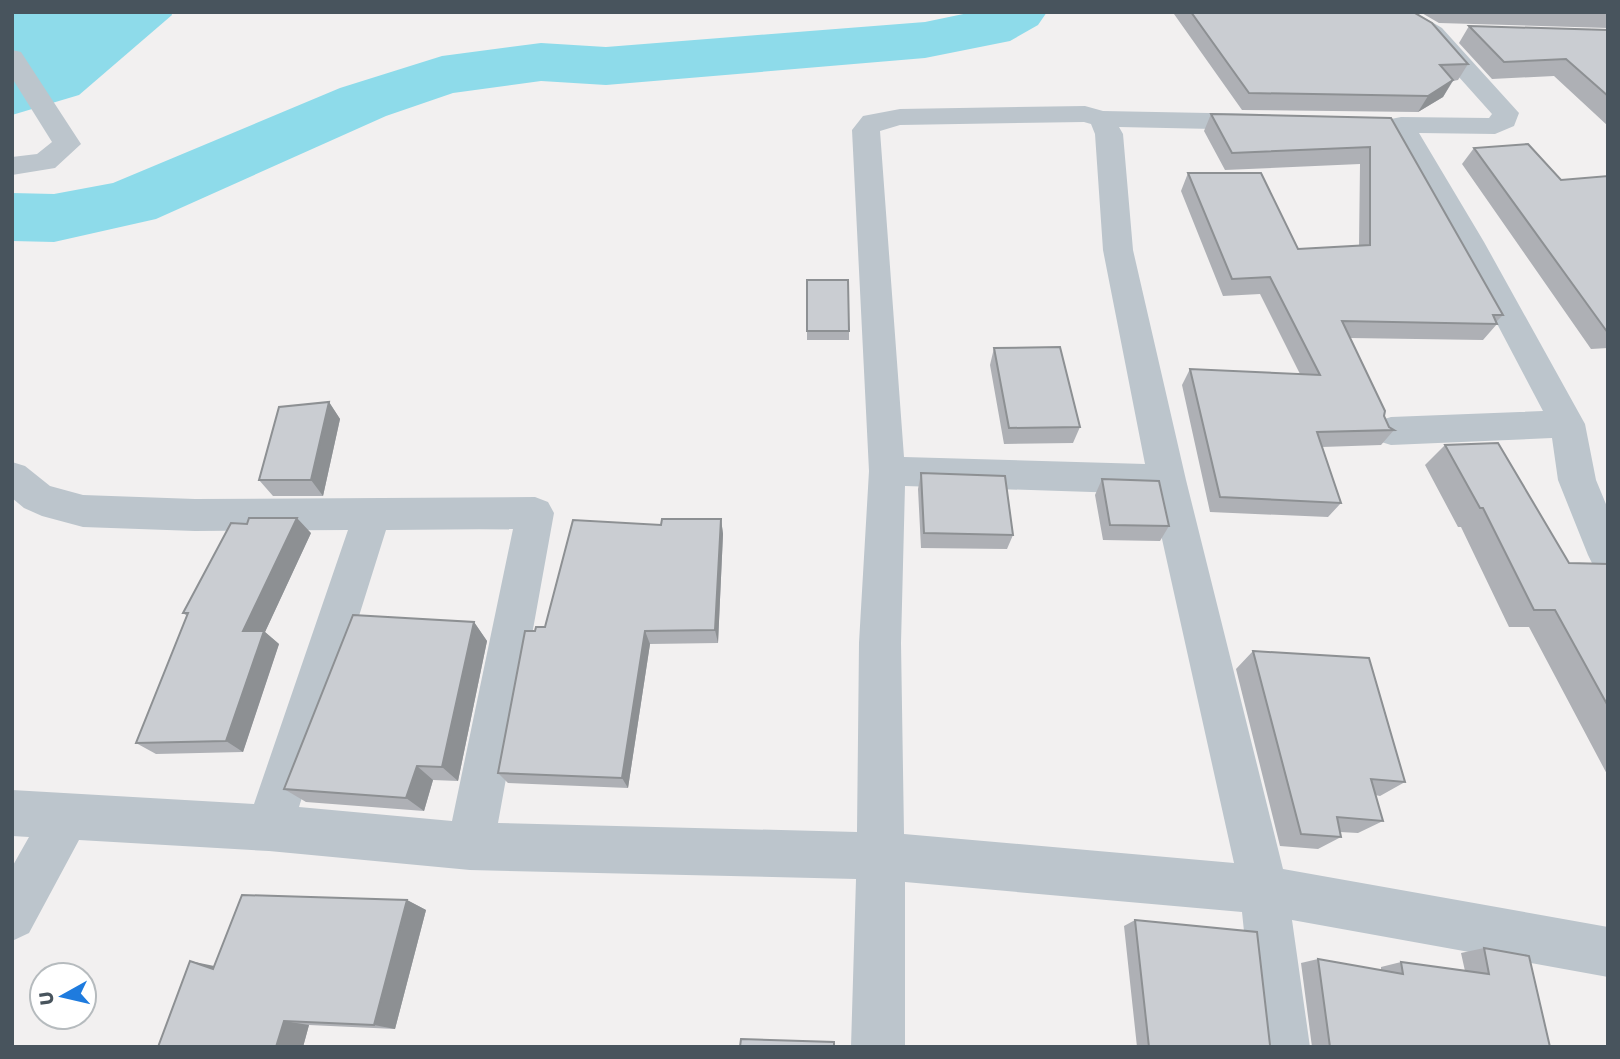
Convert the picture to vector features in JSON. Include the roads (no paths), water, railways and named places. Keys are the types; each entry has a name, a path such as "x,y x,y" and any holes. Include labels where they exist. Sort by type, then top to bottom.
{"street":[{"path":"1397,12 1446,33 1506,113 1504,120 1495,126 1387,125 1469,242 1567,424 1577,480 1597,502 1608,555"},
{"path":"12,57 67,144 45,162 12,166"},
{"path":"878,1047 880,643 887,471 866,130 873,122 900,117 1085,114 1102,119 1292,123"},
{"path":"1102,119 1109,134 1118,250 1167,480 1264,890 1283,1047"},
{"path":"1391,431 1567,424"},
{"path":"887,471 1167,480"},
{"path":"12,477 37,497 83,511 195,515 535,513 470,846"},
{"path":"269,828 372,515"},
{"path":"12,813 269,828 470,846 881,856 1264,890 1608,952"},
{"path":"12,916 67,816"}],"water":[{"path":"12,12 171,12 172,15 79,95 12,115"}],"waterway":[{"path":"12,217 54,218 130,203 363,102 442,75 541,62 606,66 925,40 989,28 1017,12"}]}
